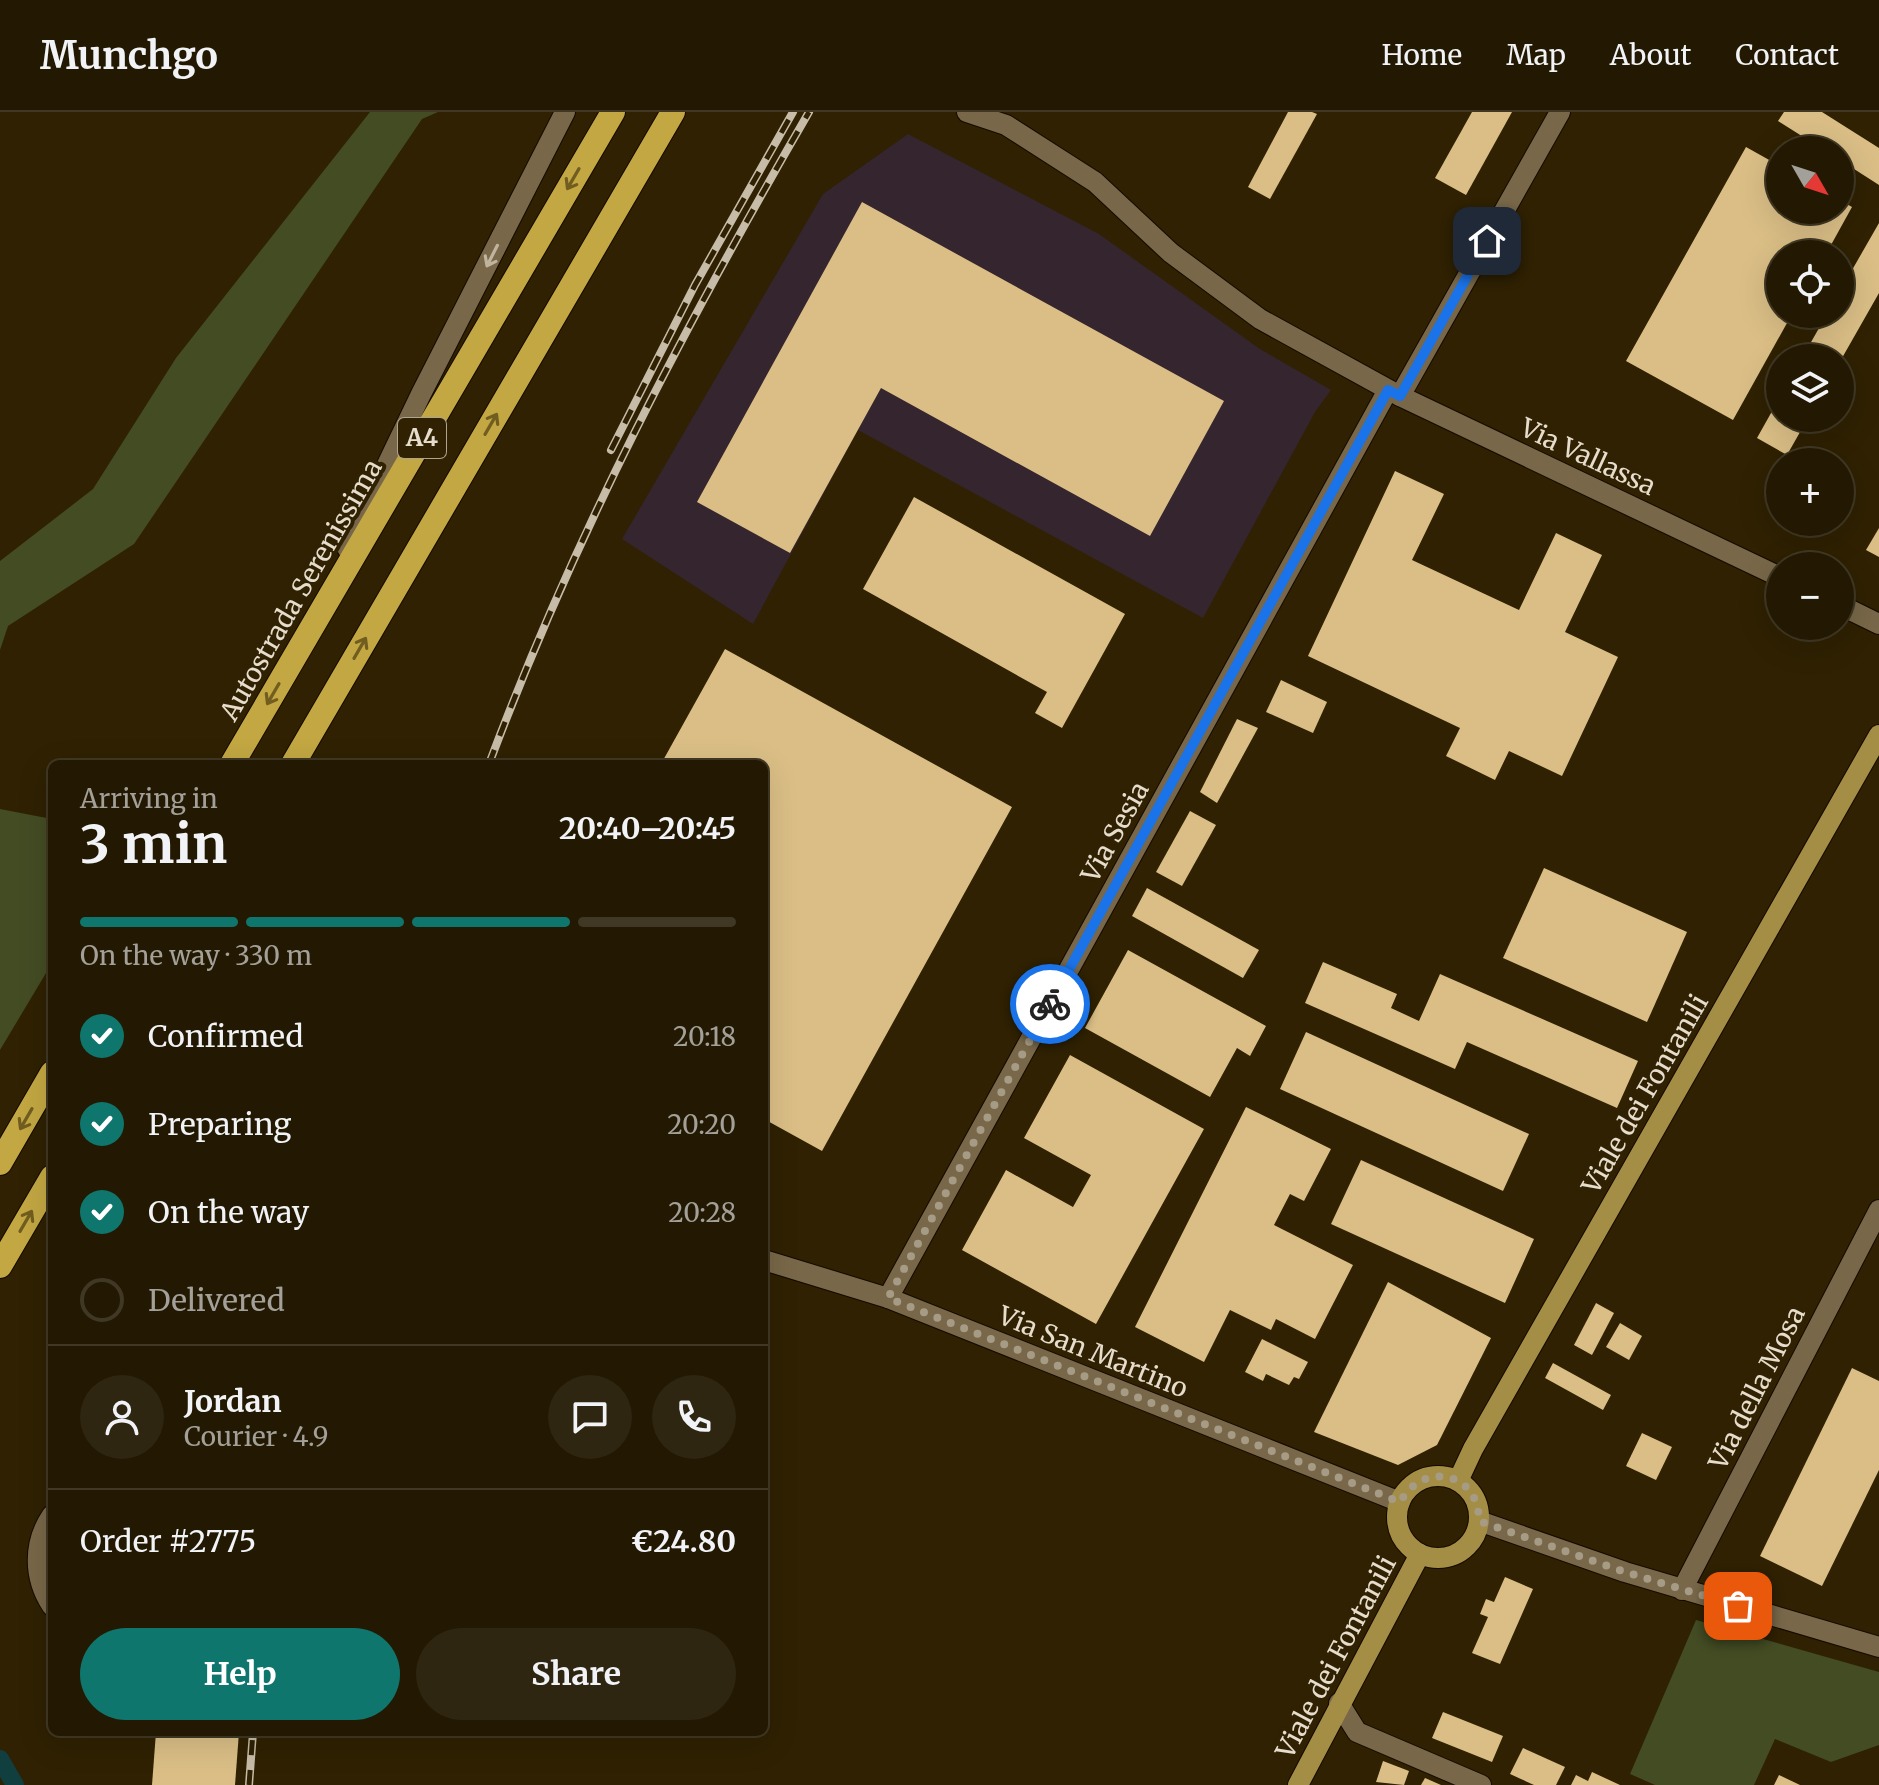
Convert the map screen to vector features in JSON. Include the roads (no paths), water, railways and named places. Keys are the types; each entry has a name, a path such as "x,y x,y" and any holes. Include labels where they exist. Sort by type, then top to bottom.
{"highway":[{"name":"Autostrada Serenissima","path":"234,760 613,112"},
{"name":"A4","path":"295,760 673,112"},
{"path":"0,1163 48,1080"},
{"path":"0,1266 48,1184"}],"main road":[{"name":"Viale dei Fontanili","path":"1458,1481 1473,1449 1879,735"},
{"path":"1436,1476 1458,1481 1477,1503 1479,1521 1471,1542 1463,1550 1442,1558 1420,1554 1409,1546 1401,1534 1397,1512 1400,1502 1406,1492 1425,1478 1436,1476"},
{"name":"Viale dei Fontanili","path":"1298,1785 1420,1554"}],"street":[{"path":"295,655 421,394 565,112"},
{"name":"Via Vallassa","path":"967,112 1006,125 1095,182 1171,253 1260,319 1388,390 1766,570"},
{"name":"Via Sesia","path":"888,1298 1388,390 1560,112"},
{"path":"1854,612 1879,624"},
{"name":"Via della Mosa","path":"1682,1590 1879,1210"},
{"name":"Via San Martino","path":"768,1261 888,1298 1400,1502"},
{"path":"1479,1521 1682,1590 1879,1647"},
{"path":"48,1523 37,1553 42,1588 48,1599"},
{"path":"1339,1703 1357,1732 1481,1785"},
{"path":"1320,1741 1357,1732"}],"waterway":[{"path":"0,1759 15,1785"}],"railway":[{"path":"611,450 695,285 793,112"},
{"path":"491,760 558,595 635,431 719,271 809,112"},
{"path":"249,1785 253,1736"}]}
